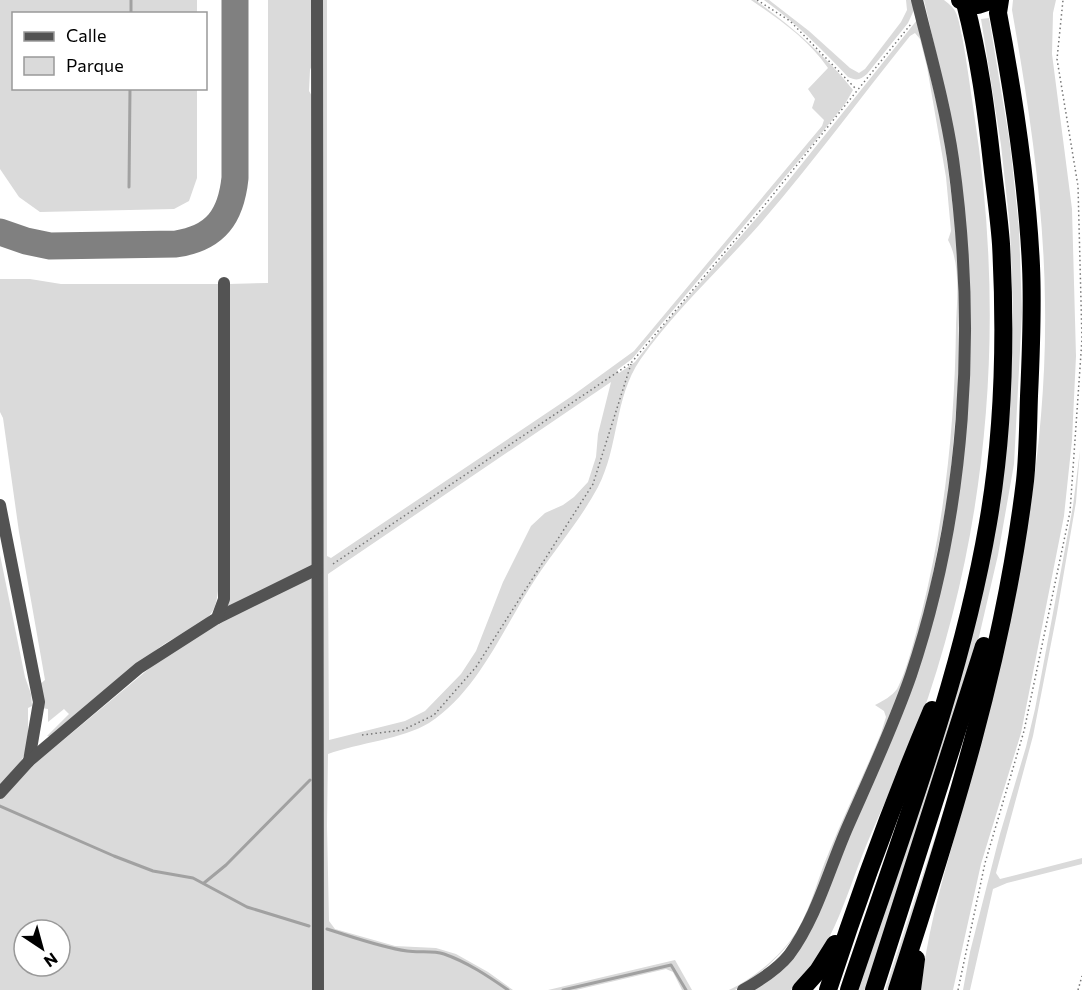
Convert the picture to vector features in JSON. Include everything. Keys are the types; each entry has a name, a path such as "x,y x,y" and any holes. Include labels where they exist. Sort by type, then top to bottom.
{"highway":[{"path":"962,1 978,5 993,0"},
{"path":"897,990 924,909 968,760 1009,589 1025,479 1032,335 1031,266 1017,124 998,13 1000,0"},
{"path":"849,990 932,744 963,633 988,524 998,456 1004,335 1001,242 984,93 973,34 962,1"},
{"path":"874,990 973,685 1004,578 1029,401"},
{"path":"828,990 856,903 895,798 963,633"},
{"path":"801,990 818,971 835,945 856,903"},
{"path":"912,990 924,909"}],"street":[{"path":"317,0 318,990"},
{"path":"743,990 764,978 788,957 807,926 846,829 889,735 911,674 933,599 950,513 958,453 962,395 963,246 945,115 919,6"},
{"path":"218,618 224,599 224,283"},
{"path":"0,505 39,702 29,762"},
{"path":"0,793 29,762 139,668 218,618 317,569"}],"path":[{"path":"757,0 790,21 856,90"},
{"path":"958,990 985,863 1024,731 1070,512 1082,339 1078,186 1057,59 1063,0"},
{"path":"333,564 631,363 763,207 898,41 919,6"},
{"path":"362,735 403,730 434,715 476,667 593,484 631,363"},
{"path":"1078,990 1082,976"}],"green space":[{"path":"0,0 197,0 197,12 12,12 12,90 197,90 197,178 189,201 174,209 40,212 19,197 0,169"},
{"path":"268,0 315,0 315,58 310,70 309,91 315,101 314,564 228,611 229,284 268,283"},
{"path":"320,0 327,0 327,556 331,558 572,396 634,351 822,126 824,120 812,108 815,99 808,89 828,68 802,39 751,0 755,0 807,42 853,90 845,104 811,146 632,359 617,370 619,373 635,362 669,319 781,190 917,20 943,130 958,246 959,377 949,491 928,599 906,676 806,921 783,951 765,968 735,990 729,990 749,979 785,948 803,920 835,837 881,733 886,717 884,711 875,705 895,692 904,673 921,615 936,543 951,435 957,271 948,240 951,231 946,177 927,67 920,39 915,33 910,36 772,210 679,311 640,360 625,390 610,456 598,487 536,578 489,656 462,694 447,710 418,728 394,737 328,754 329,921 335,929 395,946 436,948 456,954 488,972 513,990 321,990","holes":["611,382 598,434 596,457 588,482 574,497 545,513 531,526 503,582 476,651 461,674 425,711 405,721 329,740 328,574"]},
{"path":"764,0 769,0 859,73 865,69 901,22 907,10 906,0 914,0 914,10 908,23 867,74 856,79 848,77 808,37"},
{"path":"924,0 944,0 953,8 958,17 967,65 984,191 989,268 989,346 985,422 976,499 962,574 943,649 919,724 830,936 807,973 791,990 752,990 793,955 809,934 922,657 967,378 943,83"},
{"path":"1013,0 1056,0 1053,13 1052,54 1072,209 1076,356 1072,440 1064,516 1021,733 981,864 953,990 921,990 934,914 997,678 1028,524 1039,436 1045,348 1042,229 1030,119 1012,10"},
{"path":"989,18 1010,144 1019,228 1022,312 1014,464 998,555 978,641 867,990 857,990 933,758 1010,392 1013,312 1010,228 1001,145 981,19"},
{"path":"0,279 30,279 61,284 219,284 219,584 215,607 202,623 166,643 146,658 54,737 47,736 69,714 64,709 48,722 48,709 41,708 39,685 45,680 19,532 3,418 0,412"},
{"path":"1080,450 1076,502 1033,736 996,873 1000,879 1082,858 1082,864 1007,883 993,889 970,990 963,990 970,952 1000,834 1035,709 1073,506"},
{"path":"0,555 32,706 28,708 26,751 0,786"},
{"path":"314,575 314,990 0,990 0,797 31,767 169,652 213,626"},
{"path":"963,752 893,990 885,990"},
{"path":"675,960 692,990 682,990 673,972 666,969 576,990 548,990"}],"waterway":[{"path":"131,0 131,12"},
{"path":"129,187 130,90"},
{"path":"204,883 226,865 310,780"},
{"path":"0,806 114,856 153,871 193,878 247,907 309,926"},
{"path":"327,929 397,949 412,952 435,952 453,957 508,990"},
{"path":"563,990 671,965 686,990"}],"taxiway":[{"path":"0,232 50,246 176,244 202,236 219,223 230,204 235,178 235,0"}]}
